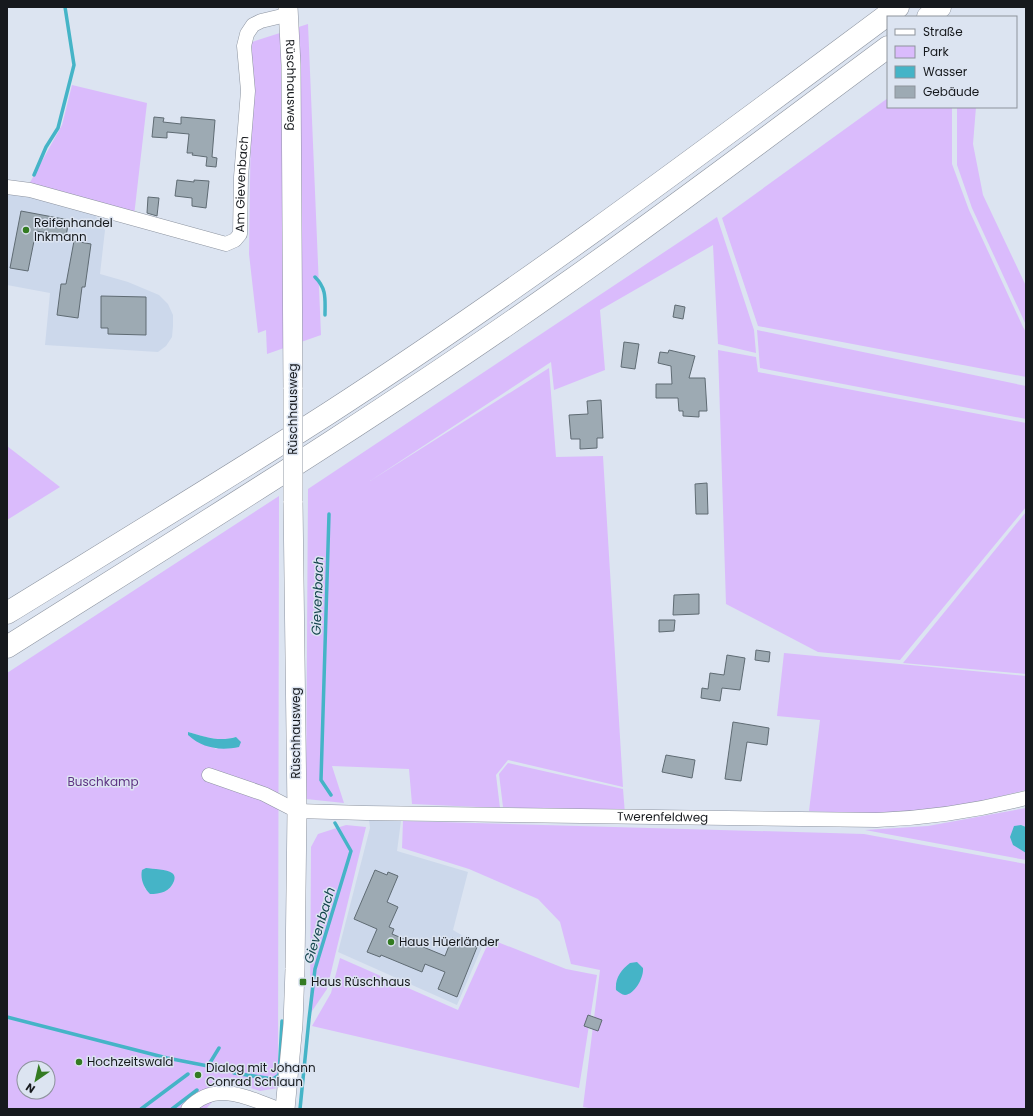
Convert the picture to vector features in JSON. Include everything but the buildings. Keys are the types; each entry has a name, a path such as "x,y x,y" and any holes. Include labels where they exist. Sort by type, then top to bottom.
{"highway":[{"path":"7,614 329,413 435,342 655,187 898,7"},
{"path":"929,16 940,7"},
{"path":"7,647 345,434 450,364 564,285 683,199 887,48"}],"main road":[{"name":"Rüschhausweg","path":"285,1109 293,1024 295,977 297,811 293,501 292,164 289,11"}],"street":[{"name":"Am Gievenbach","path":"7,187 30,190 226,244 235,240 240,234 241,223 241,177 248,91 244,46 247,34 253,25 261,21 282,16 289,11"},
{"path":"209,775 264,794 297,811"},
{"name":"Twerenfeldweg","path":"297,811 400,814 877,820 962,813 1026,798"},
{"path":"188,1109 202,1098 222,1092 249,1098 278,1109"}],"shaded area":[{"path":"7,193 50,200 93,212 105,230 100,274 128,282 159,295 168,304 173,315 173,326 172,337 166,346 158,352 45,345 50,293 7,285"},
{"path":"369,820 401,821 397,851 468,872 453,930 482,947 457,1005 338,952 370,828"}],"green space":[{"path":"308,24 321,335 267,354 266,330 258,333 249,254 252,42"},
{"path":"72,85 147,103 134,216 28,186 62,125"},
{"path":"887,99 887,108 952,108 952,164 969,210 1026,332 1026,377 758,326 722,218"},
{"path":"957,108 976,108 973,144 983,195 1026,286 1026,325 972,208 957,165"},
{"path":"717,217 754,330 756,353 718,344 713,245 600,310 605,370 554,390 551,362 370,481 549,368 556,457 603,456 623,787 508,760 496,775 500,808 412,804 409,769 332,766 344,803 306,799 308,489"},
{"path":"757,330 1026,386 1026,419 760,368"},
{"path":"718,350 756,357 758,372 1026,423 1026,507 900,660 818,652 726,604"},
{"path":"7,446 60,487 7,520"},
{"name":"Buschkamp","path":"279,496 278,1088 260,1091 218,1077 213,1101 206,1109 7,1109 7,673","holes":["188,732 218,739 236,737 216,749","146,868 157,870 173,884 164,892 145,889"]},
{"path":"1026,512 1026,674 903,663"},
{"path":"784,653 1026,676 1026,790 921,814 875,814 809,811 820,720 777,716"},
{"path":"508,763 623,789 625,814 503,807 499,774"},
{"path":"1026,808 1026,827 1021,825 1014,845 1026,853 1026,860 865,830 928,826"},
{"path":"403,821 864,834 1026,864 1026,1109 594,1109 583,1107 600,970 571,964 560,922 538,899 469,869 402,848"},
{"path":"346,825 366,827 327,989 310,1014 311,847 318,834"},
{"path":"490,939 566,969 597,975 579,1088 312,1026 331,993 340,958 458,1010"}],"water":[{"path":"188,732 218,739 236,737 241,742 239,747 225,749 205,746 188,735"},
{"path":"1021,825 1026,827 1026,853 1013,845 1010,837 1014,826"},
{"path":"146,868 163,870 172,873 175,878 170,888 164,892 150,894 144,886 142,880 142,870"},
{"path":"637,962 643,968 642,976 632,992 625,995 616,990 616,982 624,968 630,963"}],"waterway":[{"name":"Gievenbach","path":"34,175 46,147 58,128 74,65 65,7"},
{"name":"Gievenbach","path":"315,277 322,286 325,299 325,315"},
{"name":"Gievenbach","path":"329,514 321,780 331,795"},
{"name":"Gievenbach","path":"300,1109 315,969 351,851 335,823"},
{"path":"7,1017 167,1058 208,1066 219,1048"},
{"path":"234,1073 273,1079 279,1075 282,1021"},
{"path":"141,1109 188,1074"},
{"path":"172,1109 197,1090"}],"place":[{"name":"Reifenhandel Inkmann","path":"26,230"},
{"name":"Haus Hüerländer","path":"391,942"},
{"name":"Haus Rüschhaus","path":"303,982"},
{"name":"Hochzeitswald","path":"79,1062"},
{"name":"Dialog mit Johann Conrad Schlaun","path":"198,1075"}]}
